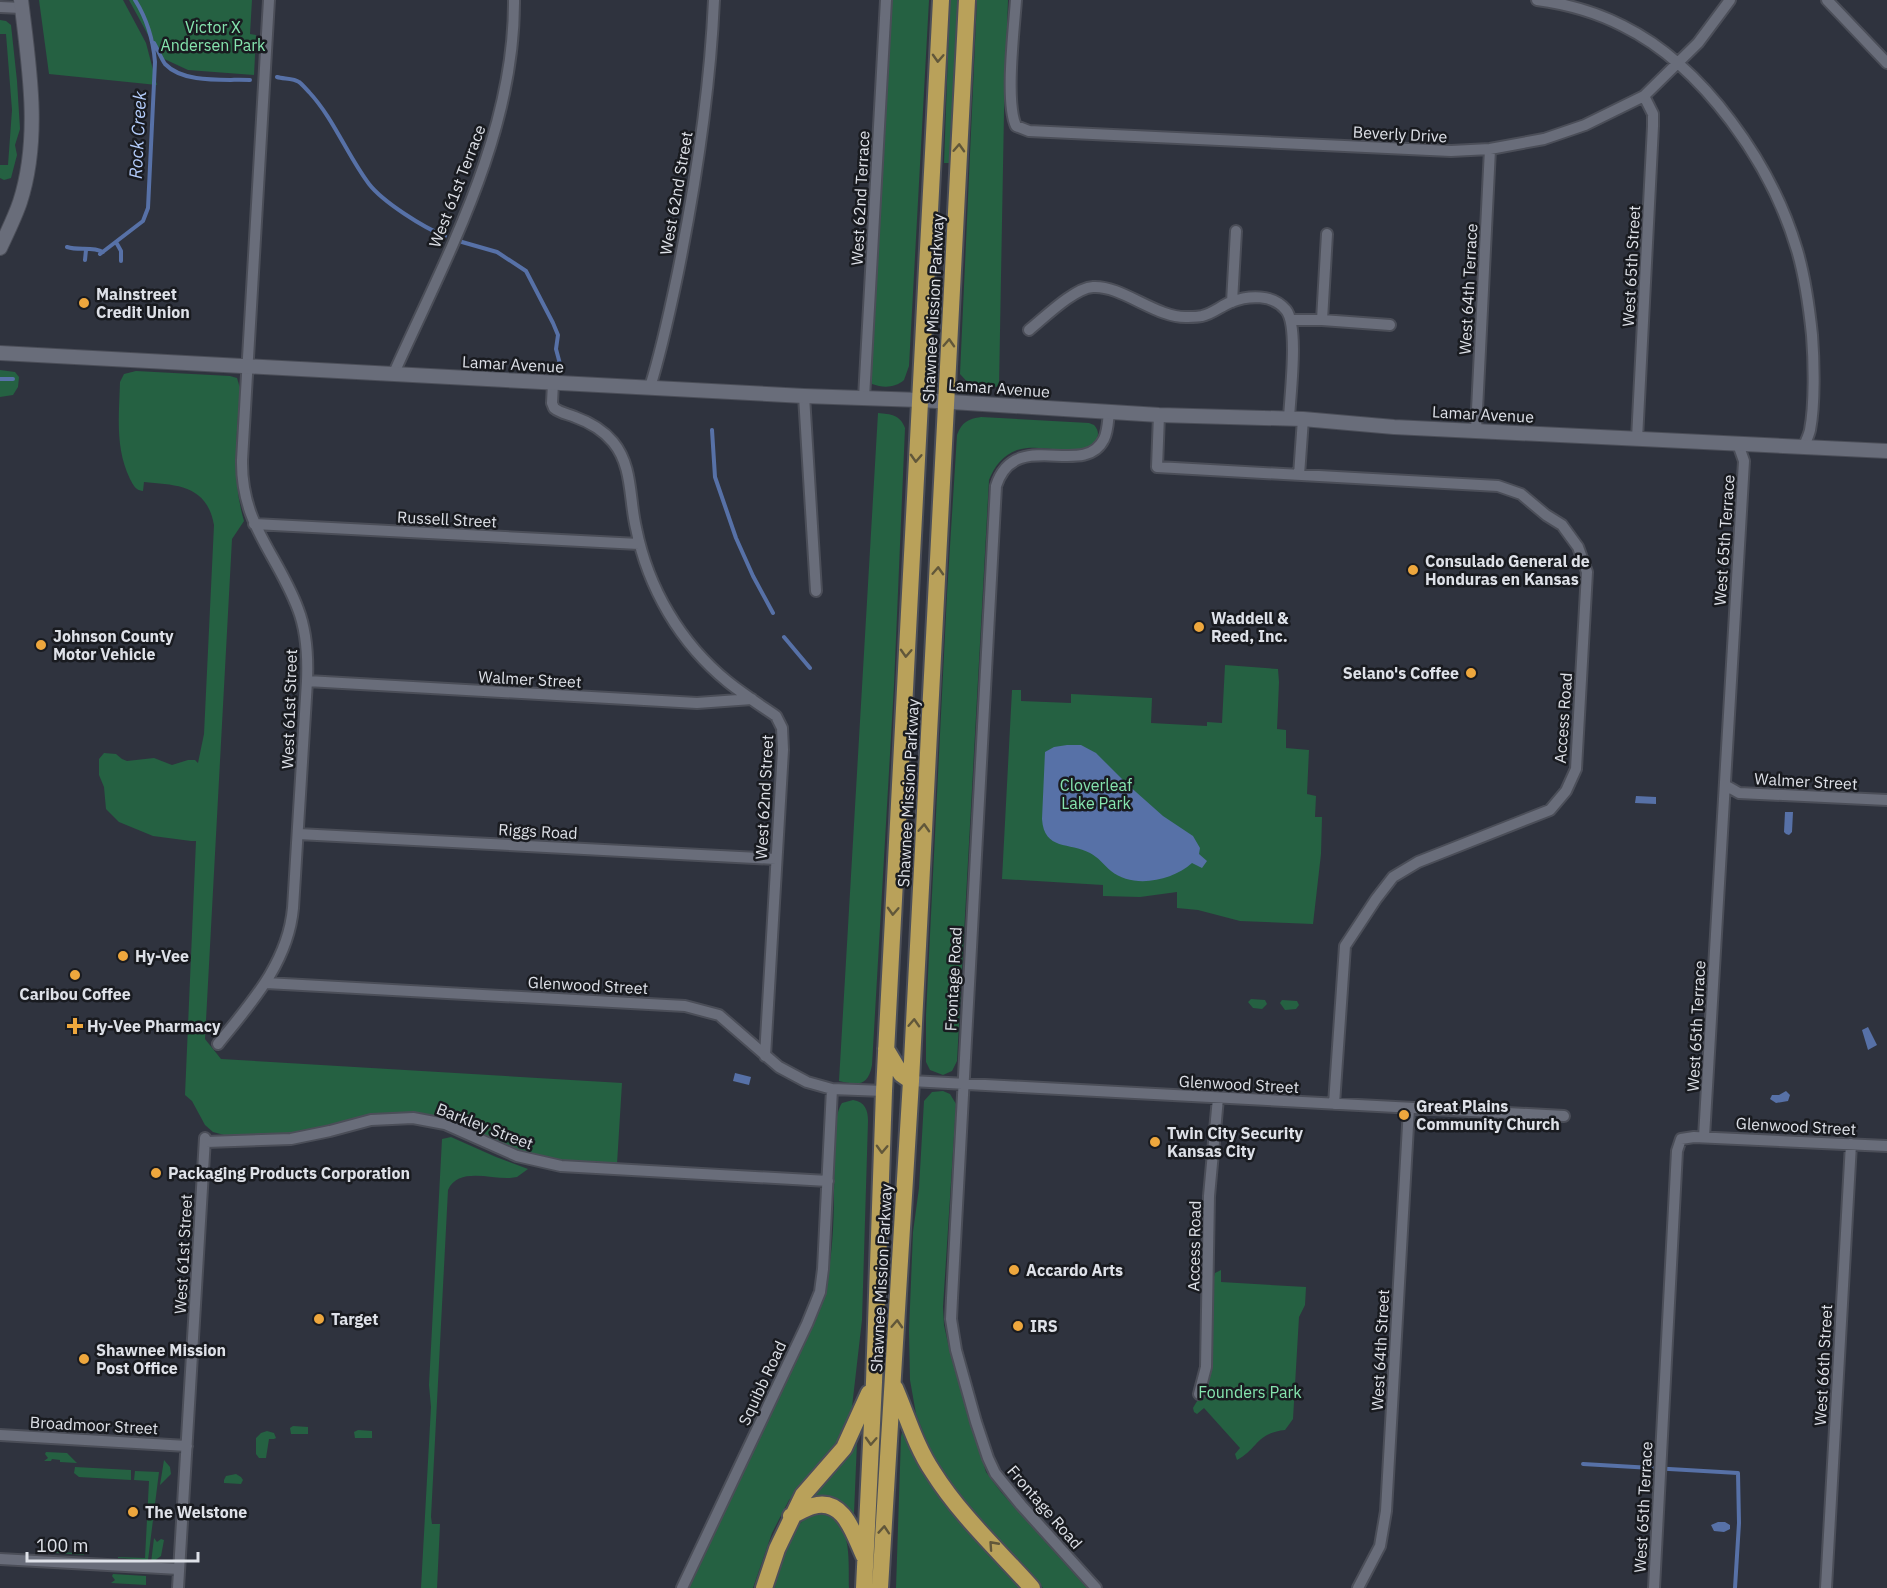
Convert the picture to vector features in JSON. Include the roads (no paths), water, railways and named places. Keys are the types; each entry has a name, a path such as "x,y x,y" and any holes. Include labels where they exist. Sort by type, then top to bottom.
{"highway":[{"name":"Shawnee Mission Parkway","path":"864,1588 886,1048 941,0"},
{"name":"Shawnee Mission Parkway","path":"880,1588 909,1125 967,0"},
{"path":"886,1048 901,1074 911,1081"},
{"path":"884,1091 909,1125"},
{"path":"764,1588 777,1549 802,1495 844,1448 874,1382"},
{"path":"893,1382 932,1471 948,1494 1032,1588"},
{"path":"791,1516 812,1506 835,1508 847,1519 865,1560"}],"street":[{"name":"West 61st Street","path":"218,1044 266,983 278,963 291,925 307,681 307,646 299,611 254,524 247,506 243,478 269,0"},
{"name":"West 61st Terrace","path":"394,374 474,195 489,153 506,87 514,0"},
{"name":"West 62nd Street","path":"650,387 671,304 695,181 708,77 714,0"},
{"name":"West 62nd Terrace","path":"864,398 886,0"},
{"name":"Beverly Drive","path":"1016,0 1012,78 1012,116 1016,126 1029,130 1451,151 1490,149 1544,140 1585,125 1644,96 1698,43 1730,0"},
{"path":"1537,0 1588,10 1623,25 1648,41 1677,64 1717,104 1743,137 1779,200 1797,249 1809,306 1813,356 1810,431 1804,446"},
{"path":"1827,0 1887,63"},
{"path":"0,7 22,4 32,96 27,171 20,201 0,248"},
{"name":"West 65th Street","path":"1637,439 1653,126 1653,114 1644,96"},
{"name":"West 64th Terrace","path":"1476,430 1490,149"},
{"path":"1232,302 1236,231"},
{"path":"1322,320 1327,234"},
{"path":"1029,330 1069,296 1092,286 1109,289 1163,312 1184,318 1202,316 1247,297 1262,297 1277,301 1292,320 1299,475"},
{"path":"1292,320 1390,325"},
{"name":"Lamar Avenue","path":"0,353 804,396 920,400 1159,415 1296,419 1394,427 1887,451"},
{"name":"West 62nd Street","path":"553,383 554,408 582,419 597,428 611,440 622,456 628,472 635,526 646,566 680,632 717,672 778,718 782,728 783,750 765,1056"},
{"path":"804,396 816,591"},
{"name":"Frontage Road","path":"1096,1588 1021,1505 996,1473 988,1458 976,1422 956,1350 951,1319 996,486 1006,466 1020,457 1033,454 1090,453 1100,446 1106,437 1109,412"},
{"name":"Access Road","path":"1159,415 1157,467 1498,486 1521,494 1562,525 1578,547 1587,572 1576,770 1566,791 1550,810 1418,862 1393,877 1376,899 1346,946 1335,1104"},
{"name":"West 65th Terrace","path":"1654,1588 1677,1151 1681,1139 1704,1137 1744,461 1738,444"},
{"name":"Russell Street","path":"254,524 639,544"},
{"name":"Walmer Street","path":"307,681 697,703 752,699"},
{"name":"Walmer Street","path":"1725,785 1739,793 1887,800"},
{"name":"Riggs Road","path":"298,834 776,859"},
{"name":"Glenwood Street","path":"266,983 685,1006 719,1015 782,1070 812,1084 832,1089 884,1091"},
{"name":"Glenwood Street","path":"911,1081 1564,1116"},
{"path":"828,1181 832,1089"},
{"name":"Access Road","path":"1199,1394 1206,1367 1209,1196 1218,1098"},
{"name":"West 64th Street","path":"1358,1588 1380,1546 1386,1511 1409,1108"},
{"name":"Barkley Street","path":"205,1140 291,1139 366,1121 408,1118 440,1123 517,1156 561,1166 828,1181"},
{"name":"Glenwood Street","path":"1704,1137 1887,1146"},
{"name":"West 61st Street","path":"177,1588 205,1140"},
{"name":"West 66th Street","path":"1826,1588 1851,1143"},
{"name":"Squibb Road","path":"682,1588 818,1297 822,1281 828,1181"},
{"name":"Broadmoor Street","path":"0,1435 187,1446"},
{"path":"0,1559 179,1569"}],"water":[{"path":"1081,745 1096,753 1163,816 1193,836 1200,848 1199,854 1207,861 1202,868 1192,863 1163,878 1152,881 1130,880 1111,871 1090,853 1053,841 1044,829 1042,819 1045,752 1054,747"},
{"path":"1636,796 1656,797 1656,804 1635,803"},
{"path":"1785,812 1793,812 1792,832 1789,835 1784,832"},
{"path":"1868,1027 1877,1045 1868,1050 1862,1030"},
{"path":"735,1073 751,1077 749,1085 733,1081"},
{"path":"1786,1091 1790,1095 1788,1101 1776,1103 1770,1099 1772,1095 1779,1095"},
{"path":"1725,1522 1730,1525 1730,1529 1724,1532 1714,1531 1711,1525"}],"waterway":[{"name":"Rock Creek","path":"100,254 143,221 148,208 155,62 149,30 135,0"},
{"path":"154,43 165,64 183,75 205,79 250,80"},
{"path":"277,77 297,81 309,92 326,114 361,173 375,191 404,214 445,236"},
{"path":"116,242 121,251 121,261"},
{"path":"462,242 497,252 526,271 558,335 556,349 560,364"},
{"path":"67,247 103,252"},
{"path":"85,260 86,250"},
{"name":"Rock Creek","path":"0,379 13,379"},
{"path":"712,430 715,477 736,538 773,613"},
{"path":"784,637 810,668"},
{"path":"1583,1464 1738,1473 1739,1523 1735,1588"}],"place":[{"name":"Mainstreet Credit Union","path":"84,303"},
{"name":"Consulado General de Honduras en Kansas","path":"1413,570"},
{"name":"Waddell & Reed, Inc.","path":"1199,627"},
{"name":"Johnson County Motor Vehicle","path":"41,645"},
{"name":"Selano's Coffee","path":"1471,673"},
{"name":"Hy-Vee","path":"123,956"},
{"name":"Caribou Coffee","path":"75,975"},
{"name":"Hy-Vee Pharmacy","path":"75,1026"},
{"name":"Great Plains Community Church","path":"1404,1115"},
{"name":"Twin City Security Kansas City","path":"1155,1142"},
{"name":"Packaging Products Corporation","path":"156,1173"},
{"name":"Accardo Arts","path":"1014,1270"},
{"name":"Target","path":"319,1319"},
{"name":"IRS","path":"1018,1326"},
{"name":"Shawnee Mission Post Office","path":"84,1359"},
{"name":"The Welstone","path":"133,1512"}],"park label":[{"name":"Victor X Andersen Park","path":"213,36"},
{"name":"Cloverleaf Lake Park","path":"1096,794"},
{"name":"Founders Park","path":"1250,1392"}]}
